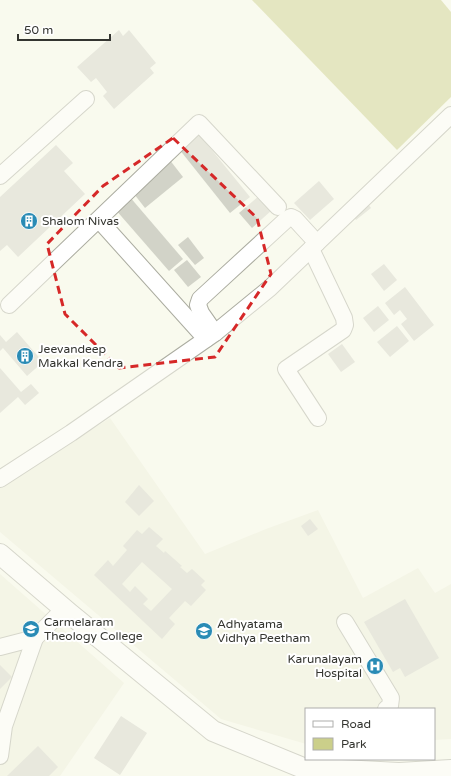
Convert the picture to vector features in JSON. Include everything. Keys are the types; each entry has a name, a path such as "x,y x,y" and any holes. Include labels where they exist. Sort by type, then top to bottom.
{"main road":[{"path":"0,554 64,609 213,731 303,768 352,773 388,766 451,770"}],"lane":[{"path":"0,176 86,99"},
{"path":"0,479 71,433 211,336 270,288 451,115"},
{"path":"8,305 99,220 199,123 278,207"},
{"path":"211,336 198,305 200,299 287,219 290,217 295,219 314,246 344,318 345,325 343,330 286,369 318,418"},
{"path":"99,220 211,336"},
{"path":"0,756 5,713 35,638 64,609"},
{"path":"344,622 391,698 390,706 387,708"},
{"path":"0,647 35,638"}],"highlighted area":[{"path":"173,138 257,218 271,274 215,357 119,368 65,314 47,244 103,186"}],"shaded area":[{"name":"Adhyatama Vidhya Peetham","path":"110,418 205,554 318,510 363,598 418,568 435,593 451,584 451,739 435,740 435,708 305,708 305,744 221,719 0,532 0,488"},
{"name":"Carmelaram Theology College","path":"0,574 124,683 60,776 0,776"}],"green space":[{"path":"252,0 441,0 451,12 451,97 397,150"}],"building":[{"path":"119,30 123,36 129,30 156,63 150,68 154,73 114,109 103,96 107,92 96,78 91,82 77,67"},
{"path":"198,133 250,197 230,213 179,149"},
{"name":"Shalom Nivas","path":"56,145 73,163 64,171 85,194 18,257 7,245 0,251 0,197"},
{"path":"169,159 183,177 145,208 131,190"},
{"path":"319,181 334,199 310,220 294,203"},
{"path":"260,195 272,210 252,228 239,213"},
{"path":"129,196 183,259 169,271 115,209"},
{"path":"365,200 371,208 356,220 350,212"},
{"path":"188,237 204,258 195,265 178,245"},
{"path":"187,260 201,277 188,287 174,270"},
{"path":"384,264 397,280 384,291 371,274"},
{"path":"405,287 434,325 414,341 401,324 407,319 400,310 394,315 385,303"},
{"path":"378,306 389,320 374,332 363,318"},
{"path":"397,326 409,341 390,357 377,342"},
{"name":"Jeevandeep Makkal Kendra","path":"17,332 43,362 27,376 3,348 0,351 0,335 6,342"},
{"path":"342,344 355,362 341,372 328,354"},
{"name":"Jeevandeep Makkal Kendra","path":"0,368 21,392 31,384 39,393 25,405 18,397 0,413"},
{"path":"139,485 154,501 139,516 125,502"},
{"path":"310,519 318,529 308,536 301,526"},
{"path":"149,527 163,539 156,546 164,553 165,551 182,566 180,567 187,573 192,569 205,581 201,585 206,590 191,606 185,601 169,618 175,624 162,639 94,575 108,560 113,566 127,550 123,546 137,530 142,534","holes":["142,562 172,589 151,611 143,604 148,599 135,586 130,592 122,584"]},
{"path":"405,599 439,658 405,677 400,668 393,672 364,622"},
{"path":"0,665 12,677 0,689"},
{"path":"121,716 147,733 120,775 94,758"},
{"path":"38,746 58,767 49,776 7,776"}],"place":[{"name":"Shalom Nivas","path":"29,221"},
{"name":"Jeevandeep Makkal Kendra","path":"25,356"},
{"name":"Carmelaram Theology College","path":"31,629"},
{"name":"Adhyatama Vidhya Peetham","path":"204,631"},
{"name":"Karunalayam Hospital","path":"375,666"}]}
